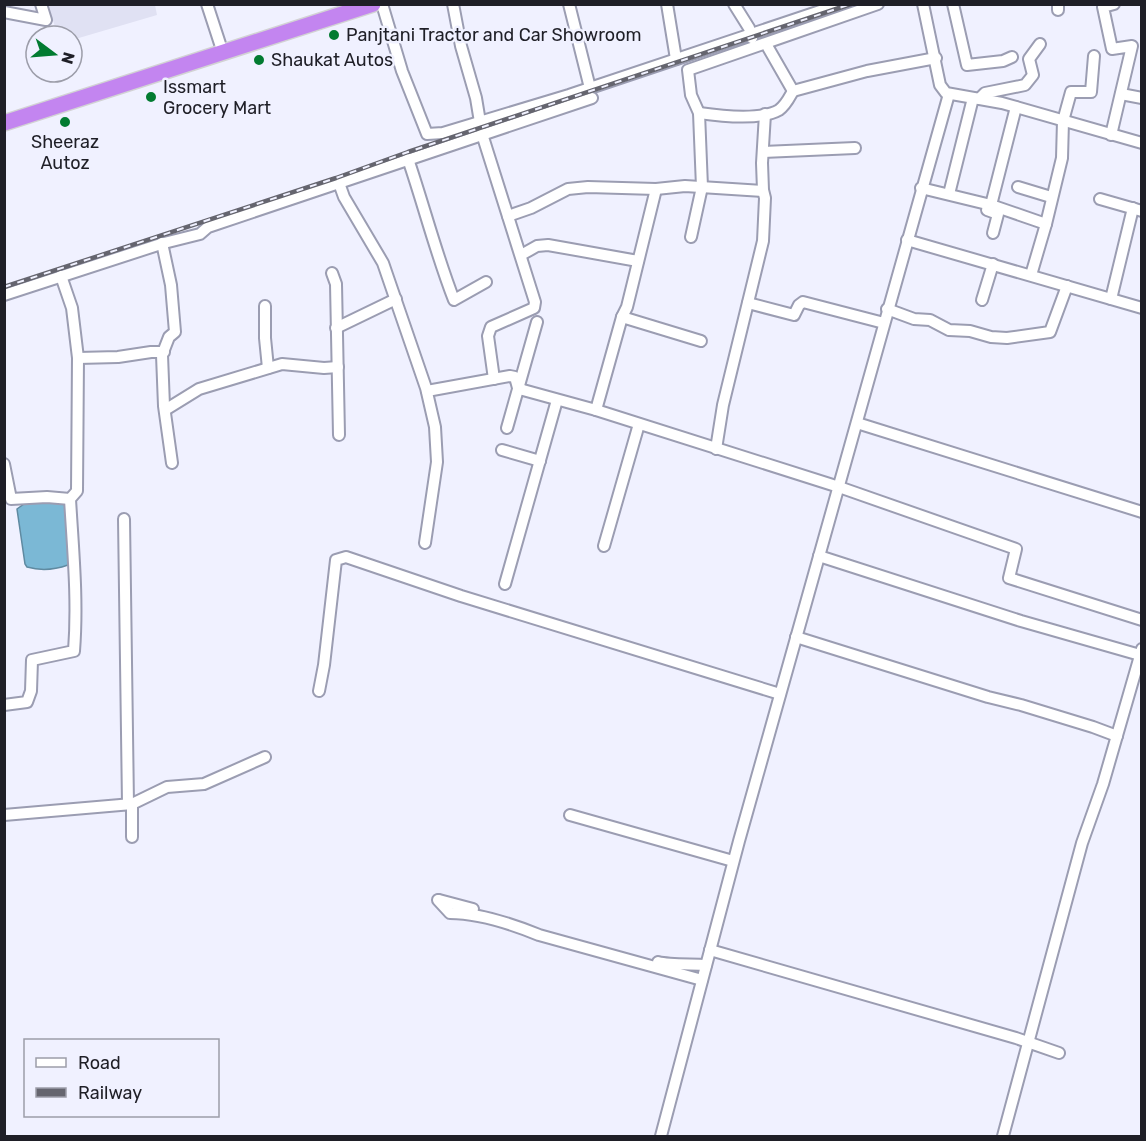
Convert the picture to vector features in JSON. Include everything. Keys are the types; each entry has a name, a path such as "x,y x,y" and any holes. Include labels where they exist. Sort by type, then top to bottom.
{"highway":[{"path":"4,123 373,4"}],"street":[{"path":"4,12 46,20 41,4"},
{"path":"207,4 223,53"},
{"path":"382,4 402,71 427,134 443,133 591,93"},
{"path":"453,4 480,122"},
{"path":"569,4 591,93"},
{"path":"667,4 676,59"},
{"path":"734,4 751,33 793,91"},
{"path":"4,295 162,243 200,234 208,227 482,134 676,59 841,4"},
{"path":"692,237 702,187 699,113 691,95 688,70 878,4"},
{"path":"923,4 940,86 946,93 1016,107 1142,144"},
{"path":"953,4 967,65 1003,61 1012,57"},
{"path":"1111,135 1132,46 1112,49 1103,8 1114,4"},
{"path":"949,194 976,99 985,93 1025,85 1033,75 1029,59 1041,44"},
{"path":"1031,275 1062,159 1063,121 1071,92 1091,92 1094,56"},
{"path":"699,113 722,116 765,114 778,110 786,103 793,91 867,70 936,58"},
{"path":"1129,61 1142,61"},
{"path":"661,1137 733,861 949,94"},
{"path":"1121,94 1142,98"},
{"path":"991,205 1016,107"},
{"path":"716,448 723,405 762,241 765,198 763,152 765,114"},
{"path":"482,134 535,302 534,308 491,327 488,336 494,379"},
{"path":"763,152 855,148"},
{"path":"408,159 424,205 440,265 454,300 486,282"},
{"path":"339,183 344,197 382,263 427,391 435,427 437,462 425,543"},
{"path":"508,216 531,208 568,189 588,187 656,189 685,186 763,191"},
{"path":"1018,187 1051,197"},
{"path":"596,410 622,318 627,308 656,189"},
{"path":"921,191 949,194 991,205 1046,224"},
{"path":"921,191 995,212 998,214 998,219 993,233"},
{"path":"1100,199 1137,210 1111,299"},
{"path":"907,240 1142,308"},
{"path":"162,243 171,285 176,332 169,337 164,352 165,410 172,463"},
{"path":"521,255 537,246 548,245 638,261"},
{"path":"982,300 993,264"},
{"path":"332,273 336,284 339,435"},
{"path":"4,705 27,702 31,691 32,660 74,651 75,595 70,499 77,490 78,358 72,308 61,276"},
{"path":"888,309 914,319 930,320 949,330 1007,338 1050,332 1066,286"},
{"path":"336,328 396,299"},
{"path":"748,303 794,315 803,302 884,323"},
{"path":"265,306 268,368"},
{"path":"622,318 701,341"},
{"path":"507,428 537,322"},
{"path":"78,358 164,352"},
{"path":"165,410 199,389 282,364 338,367"},
{"path":"427,391 515,377 518,388"},
{"path":"518,388 639,423 839,487 1016,549 1009,578 1142,620"},
{"path":"505,584 557,400"},
{"path":"604,546 639,423"},
{"path":"857,423 1142,512"},
{"path":"502,450 540,461"},
{"path":"4,464 11,499 47,497 70,499"},
{"path":"124,519 132,837"},
{"path":"819,556 1021,621 1141,652 1103,784 1082,843 1003,1137"},
{"path":"319,691 336,560 346,557 460,596 780,694"},
{"path":"796,637 1117,736"},
{"path":"4,815 130,804 167,787 204,783 265,757"},
{"path":"570,815 733,861"},
{"path":"702,980 521,928 463,913 450,914 438,900 665,964 706,965"},
{"path":"710,950 1059,1053"}],"shaded area":[{"path":"48,5 155,5 157,15 84,36 84,24 54,24"}],"water":[{"path":"51,500 65,502 67,506 70,559 68,565 48,569 27,567 17,509 24,504"}],"railway":[{"path":"4,287 336,178 851,4"}],"place":[{"name":"Panjtani Tractor and Car Showroom","path":"334,35"},
{"name":"Shaukat Autos","path":"259,60"},
{"name":"Issmart Grocery Mart","path":"151,97"},
{"name":"Sheeraz Autoz","path":"65,122"}]}
